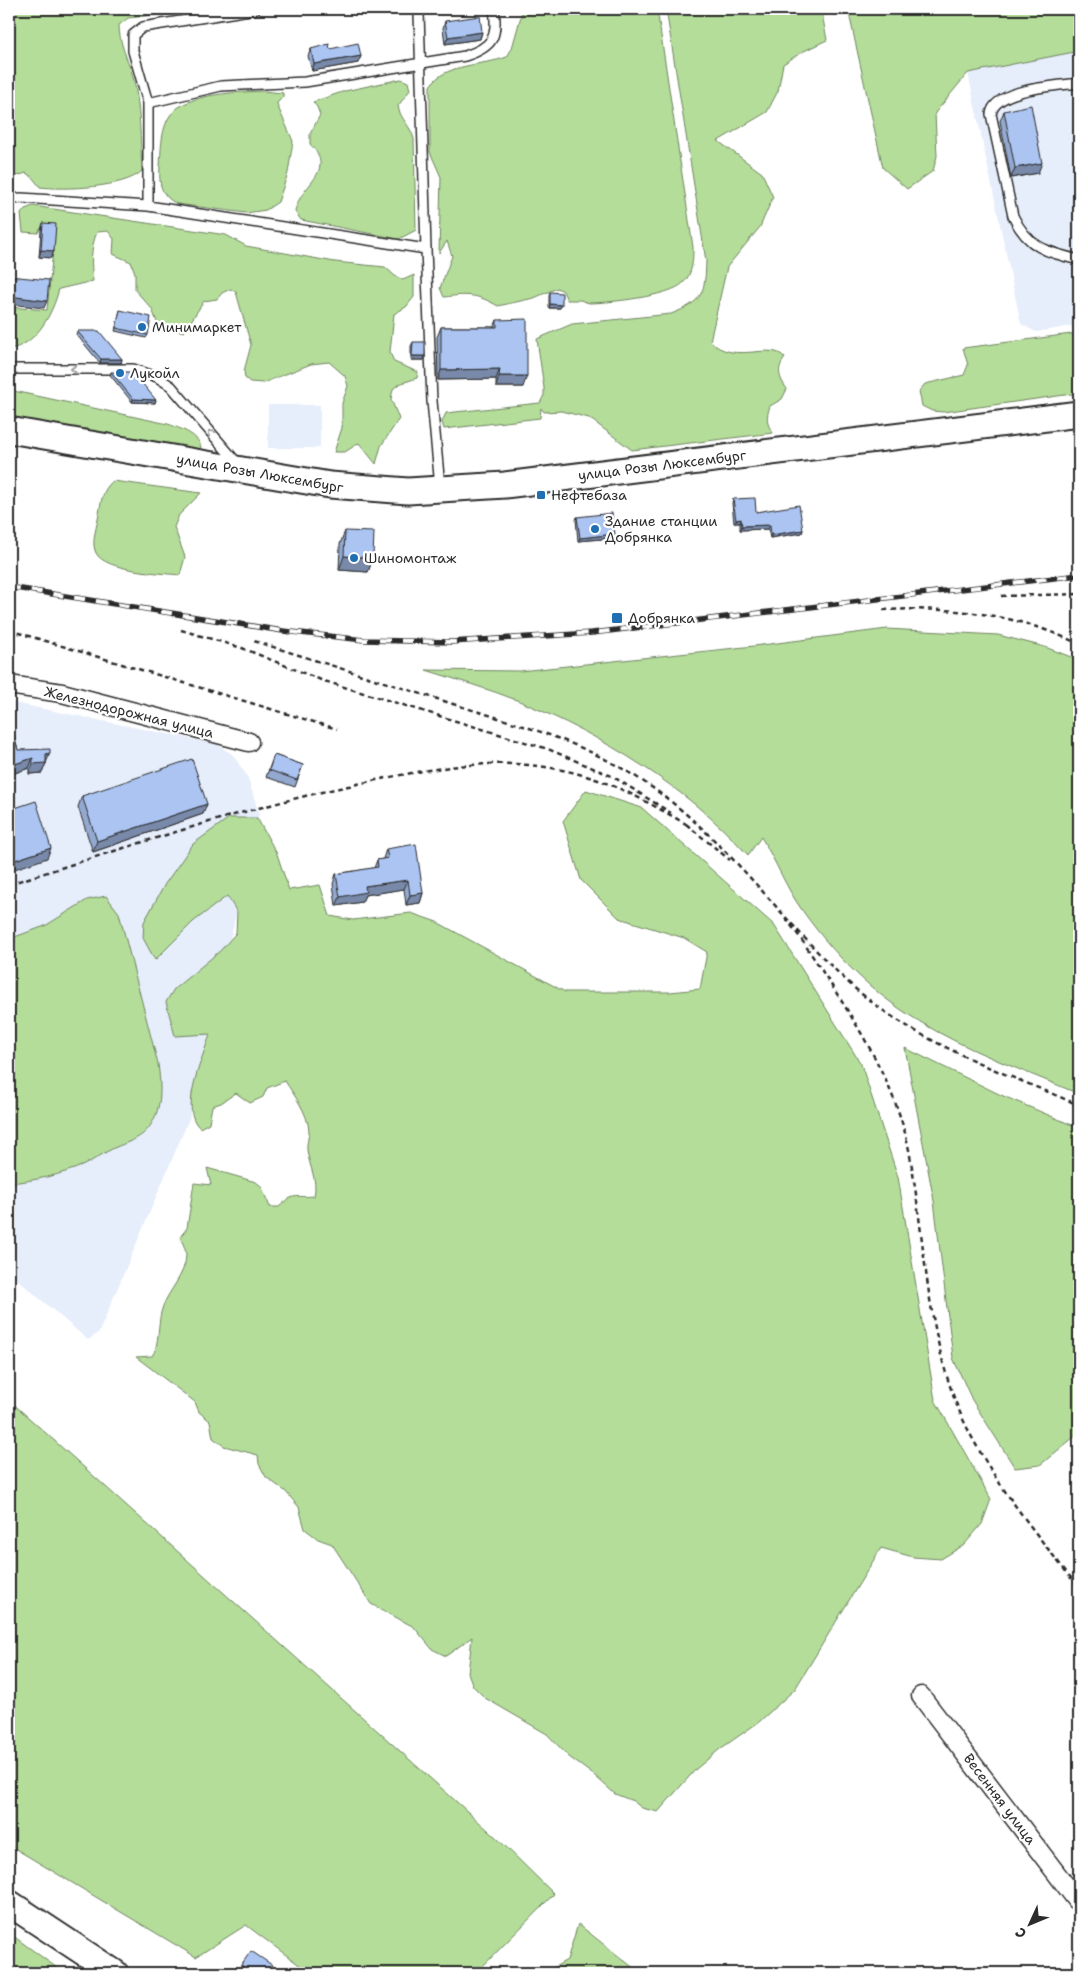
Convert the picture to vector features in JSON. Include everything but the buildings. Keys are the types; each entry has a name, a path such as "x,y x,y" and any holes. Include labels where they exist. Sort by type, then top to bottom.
{"street":[{"name":"улица Розы Люксембург","path":"9,430 356,488 408,491 505,485 1079,414"},
{"name":"Железнодорожная улица","path":"9,685 62,693 249,742"},
{"name":"Весенняя улица","path":"921,1696 1079,1902"},
{"path":"9,1903 115,1973"}],"lane":[{"path":"148,206 148,103 133,52 132,39 135,32 143,28 256,9"},
{"path":"148,103 221,86 305,82 422,64 480,51 494,36 496,24 494,9"},
{"path":"419,13 432,401 440,490"},
{"path":"1079,83 1017,92 997,101 992,107 991,114 1013,216 1021,231 1030,242 1049,252 1079,260"},
{"path":"9,204 14,199 21,198 148,206 426,249"},
{"path":"9,369 133,369 157,377 171,386 243,470"}],"path":[{"path":"1001,596 1079,594"},
{"path":"883,610 962,609 1027,624 1079,644"},
{"path":"9,630 337,729"},
{"path":"181,630 242,648 321,680 571,758 612,776 686,824 752,879"},
{"path":"254,641 552,734 596,753 662,794 705,832 752,879 850,984 880,1008 953,1050 1079,1105"},
{"path":"9,884 284,800 446,766 492,764 537,767 570,772 618,787 686,824"},
{"path":"767,896 809,949 853,1019 892,1095 909,1149 930,1303 952,1393 970,1432 1006,1491 1079,1588"}],"shaded area":[{"path":"1079,51 1079,325 1036,332 1021,324 968,73"},
{"path":"268,405 320,405 320,448 268,448"},
{"path":"9,702 217,744 233,755 248,778 259,814 189,1119 99,1332 88,1340 9,1272"}],"green space":[{"path":"9,9 205,9 128,18 119,25 120,39 133,77 138,100 142,171 134,177 122,181 78,188 40,187 26,173 17,176 9,173"},
{"path":"523,9 657,9 693,247 691,271 683,283 676,288 639,298 598,303 567,300 563,291 557,288 534,298 498,306 484,299 472,296 444,297 440,288 452,256 447,241 439,253 441,177 430,152 430,86 445,73 455,69 507,57 512,48"},
{"path":"666,9 824,9 823,19 827,40 783,64 778,91 767,112 718,141 762,173 773,197 760,227 727,267 710,341 730,352 771,351 779,353 785,358 780,366 780,373 787,389 782,399 770,406 767,420 773,433 632,450 589,418 561,411 544,412 541,408 540,418 444,429 442,422 446,413 540,403 544,395 544,388 537,339 572,324 671,314 690,305 700,295 705,281 706,261"},
{"path":"848,9 1079,9 1079,51 968,73 935,113 937,156 933,171 907,189 883,168"},
{"path":"401,79 408,82 410,90 398,106 414,139 416,230 399,239 301,220 295,212 298,202 319,171 320,163 318,154 310,144 310,134 320,115 313,102 345,91"},
{"path":"262,91 283,93 283,97 277,103 293,141 288,173 278,202 266,210 246,213 177,204 171,201 164,193 160,184 160,172 164,131 173,111 195,99 224,94"},
{"path":"33,206 226,235 246,246 335,262 385,267 403,280 414,275 414,297 406,307 394,314 390,352 394,362 418,372 417,378 399,384 393,389 391,399 399,419 381,446 376,464 359,443 345,452 334,452 342,428 342,403 348,386 345,376 329,362 311,364 263,383 250,382 245,378 244,371 251,345 236,292 230,289 222,293 217,299 204,301 184,332 158,325 152,309 135,290 135,273 131,262 113,254 114,239 108,231 97,232 93,244 93,281 59,289 48,318 42,327 27,342 19,347 9,349 9,307 47,310 55,230 40,229 38,233 23,232 21,214 25,209"},
{"path":"1079,333 1079,393 943,412 932,411 922,406 919,391 925,384 964,375 968,365 963,348"},
{"path":"9,390 168,424 192,435 201,447 198,450 9,419"},
{"path":"113,481 201,493 179,515 174,527 185,557 180,575 134,570 110,564 101,559 96,553 94,541 101,503 106,489"},
{"path":"887,629 998,635 1045,647 1079,660 1079,1094 996,1060 956,1041 917,1020 884,997 840,957 814,926 791,893 761,837 748,855 724,830 671,785 613,747 519,701 426,670 520,671 754,646"},
{"path":"586,790 642,808 774,925 861,1064 898,1177 935,1400 991,1499 982,1524 964,1545 941,1559 913,1557 881,1548 795,1689 759,1722 720,1749 696,1769 658,1812 642,1808 633,1801 615,1794 569,1757 547,1734 485,1698 473,1686 468,1673 472,1637 446,1656 432,1649 414,1627 371,1604 332,1544 318,1539 305,1529 299,1507 285,1491 266,1477 259,1464 258,1455 224,1446 213,1438 210,1421 199,1412 195,1402 136,1357 152,1356 155,1352 163,1306 185,1263 186,1256 180,1237 187,1228 194,1183 211,1185 207,1168 256,1182 261,1186 270,1207 279,1207 292,1197 314,1196 315,1190 307,1150 308,1124 300,1104 285,1081 267,1088 263,1097 250,1103 236,1093 221,1103 212,1106 209,1123 200,1128 194,1120 191,1109 194,1083 210,1034 175,1036 166,1002 174,989 220,951 236,933 237,912 227,896 193,922 155,960 143,938 144,922 165,884 193,844 229,818 257,818 277,854 289,890 320,885 330,916 353,920 411,913 437,922 565,992 670,992 700,989 707,952 684,938 619,918 581,880 563,821"},
{"path":"106,896 119,913 158,1064 160,1098 156,1115 147,1130 140,1136 84,1165 47,1177 9,1183 9,939 45,926 87,900"},
{"path":"905,1048 1001,1095 1079,1128 1079,1433 1040,1465 1015,1468 972,1400 953,1358 934,1201"},
{"path":"9,1400 498,1839 554,1894 476,1973 310,1973 246,1925 196,1957 9,1845"},
{"path":"578,1924 640,1973 534,1973 539,1968 551,1969 567,1960"},
{"path":"9,1933 64,1973 9,1973"}],"railway":[{"path":"9,587 283,631 364,640 451,642 592,633 1079,575"}],"place":[{"name":"Минимаркет","path":"142,327"},
{"name":"Лукойл","path":"120,373"},
{"name":"Нефтебаза","path":"541,495"},
{"name":"Здание станции Добрянка","path":"595,529"},
{"name":"Шинoмонтаж","path":"354,558"},
{"name":"Добрянка","path":"617,618"}]}
